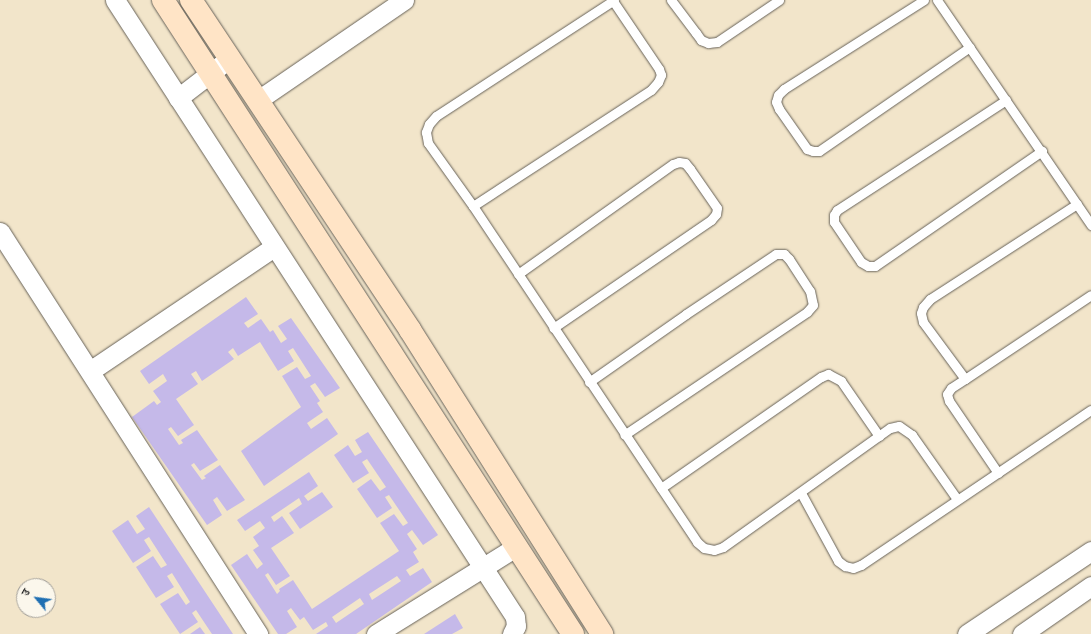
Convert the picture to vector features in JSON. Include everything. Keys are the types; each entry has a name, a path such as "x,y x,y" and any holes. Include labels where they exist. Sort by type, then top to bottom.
{"street":[{"path":"115,0 515,617 516,626 512,634"},
{"path":"163,0 573,634"},
{"path":"191,0 410,330 602,634"},
{"path":"258,100 404,0"},
{"path":"178,98 230,58"},
{"path":"0,232 258,634"},
{"path":"90,371 274,247"},
{"path":"376,634 516,546"},
{"path":"967,634 1091,551"},
{"path":"1022,634 1091,586"}],"lane":[{"path":"474,206 651,90 658,82 661,75 659,69 614,0 436,116 429,124 426,132 428,143 474,206 624,435 697,542 704,548 714,550 723,547 801,493 890,428 899,426 912,435 957,499"},
{"path":"672,0 701,40 708,43 717,42 779,0"},
{"path":"924,0 778,95 776,102 779,109 807,149 819,151 970,47"},
{"path":"937,0 1042,151 1091,225"},
{"path":"1006,100 837,210 834,215 834,222 861,262 868,266 875,266 1042,151"},
{"path":"518,274 673,164 680,162 685,164 717,208 716,214 711,220 553,328"},
{"path":"964,379 924,322 921,313 923,306 930,299 1077,204"},
{"path":"589,382 776,254 784,254 789,259 810,291 813,305 807,312 624,435"},
{"path":"998,473 949,401 947,394 951,388 964,379 1091,295"},
{"path":"661,488 821,377 828,374 841,381 879,436"},
{"path":"801,493 838,561 853,568 861,565 1091,410"}],"building":[{"path":"246,297 258,314 244,323 248,328 261,319 270,332 273,330 281,343 287,339 278,326 291,318 340,388 325,397 315,383 310,386 320,401 317,403 323,412 307,423 311,429 327,418 338,434 264,486 241,451 301,407 282,376 297,367 305,379 311,376 293,348 288,351 294,361 278,371 260,342 238,356 233,348 228,352 234,359 202,381 196,371 191,374 198,384 176,399 194,425 178,436 171,427 168,429 179,445 183,443 181,440 197,430 218,460 200,471 194,463 191,465 202,480 206,478 204,476 220,465 245,500 227,511 217,497 213,500 222,515 207,525 132,417 154,401 157,405 161,402 153,391 167,381 163,374 149,384 140,371"},
{"path":"368,432 438,535 423,545 412,530 407,534 417,549 413,552 419,562 406,570 410,576 423,568 432,582 356,634 316,634 328,626 326,622 313,630 304,617 300,620 291,608 287,611 297,627 286,634 278,634 231,565 247,554 257,569 263,564 253,550 259,546 253,537 265,528 260,521 245,531 237,520 309,472 318,486 304,496 308,501 322,492 333,507 300,529 289,513 302,504 299,498 271,517 274,522 282,516 294,533 271,548 290,576 276,585 268,573 265,575 277,594 280,591 279,589 293,580 312,609 399,551 380,523 394,514 403,526 408,523 389,495 385,497 392,508 377,518 357,489 371,479 380,491 386,487 367,459 362,462 369,473 353,483 334,455 348,445 355,456 362,452 355,440","holes":["397,576 401,581 372,600 369,594","360,598 364,604 336,623 332,617"]},
{"path":"149,507 233,634 212,634 196,610 192,613 198,622 180,634 160,604 178,593 186,605 190,602 172,573 167,576 174,587 156,598 136,567 153,556 161,568 167,565 149,537 144,540 151,551 133,563 112,531 128,520 137,534 145,529 136,516"},
{"path":"455,614 463,628 452,634 424,634"},
{"path":"200,627 205,634 190,634"}]}
